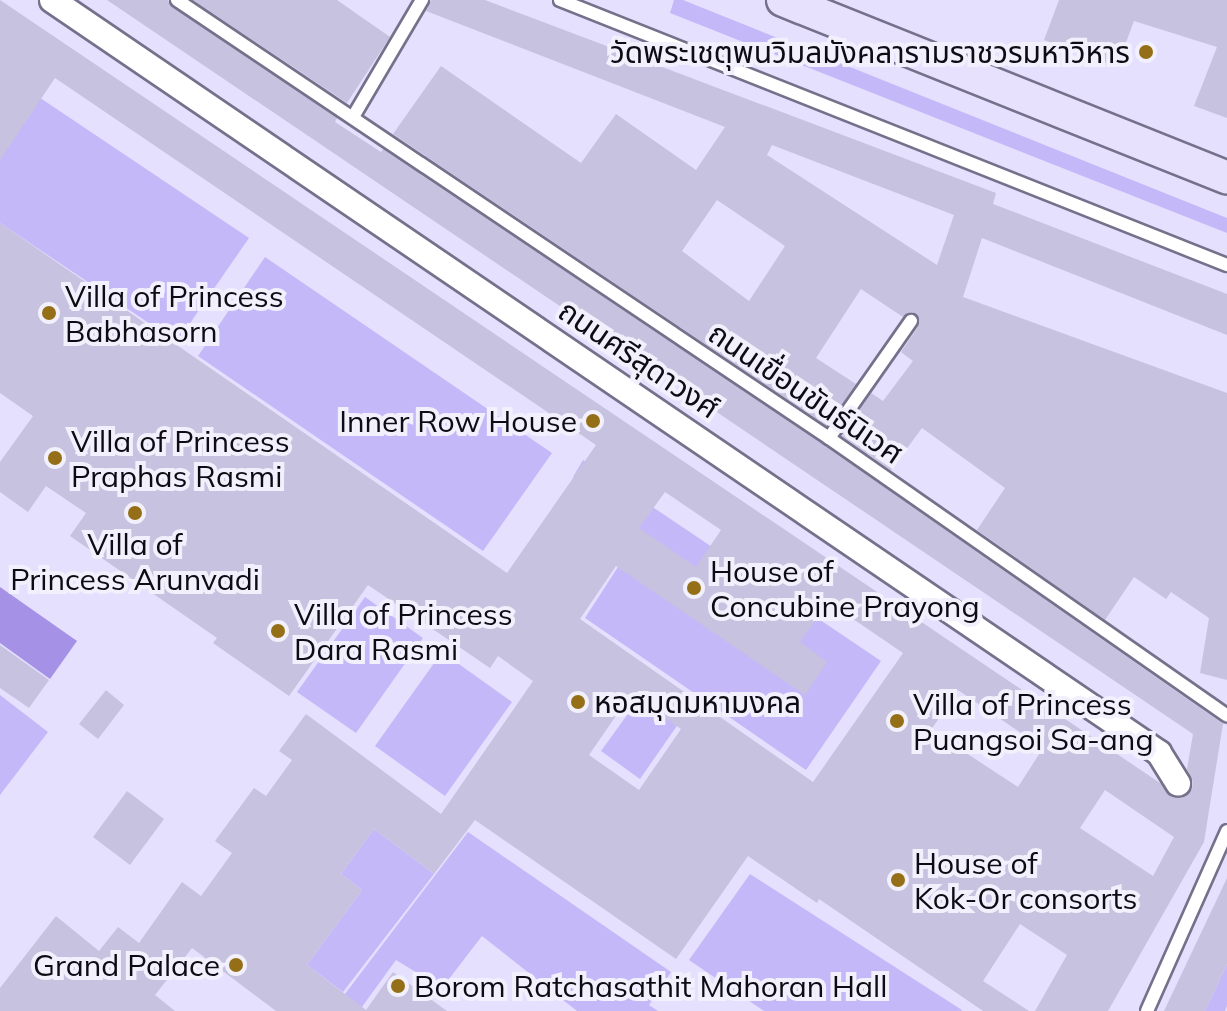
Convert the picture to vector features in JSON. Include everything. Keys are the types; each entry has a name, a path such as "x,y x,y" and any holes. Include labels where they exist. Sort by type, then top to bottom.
{"street":[{"name":"ถนนศรีสุดาวงศ์","path":"52,0 1159,753 1178,783"},
{"path":"783,0 1227,178"}],"lane":[{"name":"ถนนเขื่อนขันธ์นิเวศ","path":"177,0 829,438 1227,716"},
{"path":"353,117 422,0"},
{"path":"560,0 1227,265"},
{"path":"829,438 911,321"},
{"path":"1147,1011 1227,831"}],"shaded area":[{"path":"674,0 683,0 1227,218 1227,233 670,13"},
{"path":"0,71 249,238 177,342 0,223"},
{"path":"265,257 552,453 483,551 198,356"},
{"path":"583,460 881,661 806,770 585,618 638,536 573,477"},
{"path":"0,587 77,641 50,679 0,643"},
{"path":"365,597 423,638 356,733 297,692"},
{"path":"442,652 512,702 445,796 375,746"},
{"path":"643,693 681,720 640,779 601,751"},
{"path":"0,695 48,732 0,795"},
{"path":"374,829 434,874 343,992 307,965 362,890 341,874"},
{"path":"468,832 671,972 649,1005 658,1011 577,1011 482,936 442,988 396,960 359,1011 332,1011"},
{"path":"750,874 962,1010 764,1011 689,960"},
{"path":"1227,964 1225,1011 1205,1011"}],"building":[{"path":"0,0 1160,783 1170,796 1182,798 1192,789 1193,782 1187,769 1193,734 107,0 168,0 172,7 337,118 335,122 381,152 383,149 824,445 1223,724 1204,842 1108,1011 1035,1011 1067,955 1020,924 983,981 1029,1011 983,1011 819,899 817,903 748,856 676,959 475,820 434,874 374,829 341,874 362,890 307,965 366,1010 393,972 447,1011 276,1011 192,948 155,995 175,1011 0,1011 0,988 56,916 99,951 118,927 139,943 182,882 201,896 232,853 215,841 254,788 266,796 292,760 279,751 306,714 441,814 533,681 498,656 490,668 368,585 289,696 213,643 217,638 70,536 86,513 46,486 28,512 0,492 0,462 33,416 0,393 0,223 507,573 596,445 55,78 0,160","holes":["665,492 721,530 696,567 639,528","616,566 805,695 827,662 800,642 828,602 903,653 813,782 580,619","958,690 1043,748 1018,787 931,730","631,694 681,729 639,790 589,755","1105,790 1174,837 1153,876 1080,828"]},
{"path":"193,0 337,0 390,37 347,103"},
{"path":"431,0 485,0 996,193 993,204 1227,294 1227,335 982,238 963,297 1227,393 1227,680 1200,673 1209,618 1171,592 1166,599 1134,577 1105,620 977,530 1005,488 922,428 891,470 842,436 871,393 883,401 913,361 901,352 918,327 919,318 915,313 903,317 861,289 816,358 856,384 827,426 393,134 441,66 581,163 616,114 696,170 725,127 426,11","holes":["772,145 954,215 937,265 767,155","717,200 785,246 749,301 682,251"]},
{"path":"1059,0 1227,0 1227,118 1194,106 1217,47 1134,21 1117,67 1044,40"},
{"path":"0,645 49,680 29,708 0,688"},
{"path":"106,690 124,705 98,739 79,724"},
{"path":"127,791 164,819 130,865 93,837"},
{"path":"1227,878 1227,964 1205,1011 1164,1011"}],"place":[{"name":"วัดพระเชตุพนวิมลมังคลารามราชวรมหาวิหาร","path":"1146,52"},
{"name":"Villa of Princess Babhasorn","path":"49,313"},
{"name":"Inner Row House","path":"593,421"},
{"name":"Villa of Princess Praphas Rasmi","path":"55,458"},
{"name":"Villa of Princess Arunvadi","path":"135,513"},
{"name":"House of Concubine Prayong","path":"694,588"},
{"name":"Villa of Princess Dara Rasmi","path":"278,631"},
{"name":"หอสมุดมหามงคล","path":"578,702"},
{"name":"Villa of Princess Puangsoi Sa-ang","path":"897,721"},
{"name":"House of Kok-Or consorts","path":"898,880"},
{"name":"Grand Palace","path":"236,965"},
{"name":"Borom Ratchasathit Mahoran Hall","path":"398,986"}]}
